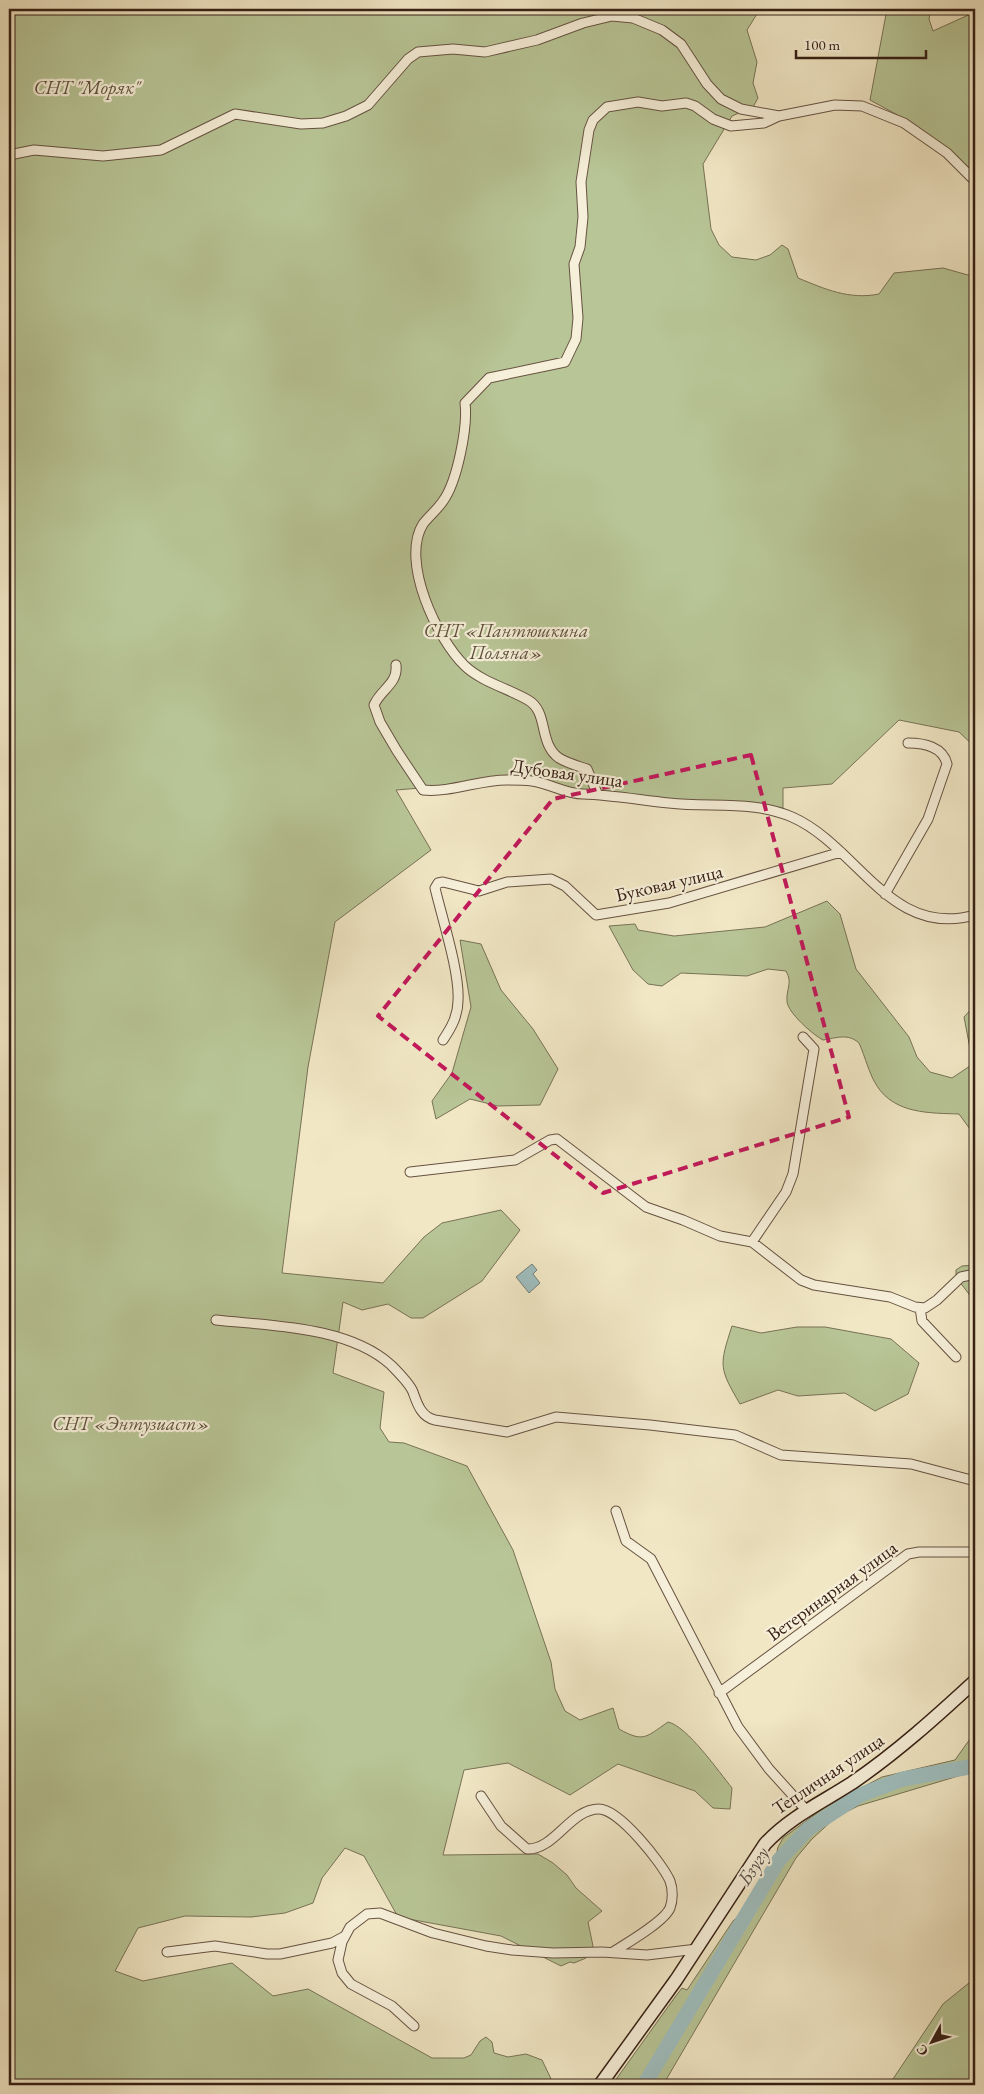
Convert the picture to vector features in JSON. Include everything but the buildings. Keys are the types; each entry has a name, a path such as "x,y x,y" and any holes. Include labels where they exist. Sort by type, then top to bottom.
{"street":[{"path":"9,155 34,150 103,156 161,150 235,114 301,124 323,123 346,116 368,105 378,97 408,59 418,52 453,49 485,52 537,40 583,23 612,16 633,18 662,30 681,44 707,84 721,100 741,109 779,116 835,105 862,106 904,123 947,153 975,181"},
{"name":"Дубовая улица","path":"597,793 587,769 566,762 551,751 546,742 537,707 476,674 445,644 430,617 416,559 418,540 423,525 444,501 455,475 467,416 465,403 489,378 565,362 576,339 578,318 574,264 580,248 583,217 581,182 589,130 599,112 607,108 630,103 662,106 686,103 695,106 713,119 730,126 764,123 779,116"},
{"name":"Дубовая улица","path":"396,665 397,675 374,705 380,722 423,790 507,780 532,781 574,793 597,793 670,804 728,805 775,811 810,827 841,852"},
{"path":"885,894 928,818 947,764 946,759 938,749 920,743 908,743"},
{"path":"841,852 885,894 913,911 936,919 952,920 975,915"},
{"name":"Буковая улица","path":"443,1040 454,1024 458,1000 453,963 435,888 438,883 443,882 478,891 492,889 507,882 551,879 565,886 596,915 669,903 841,852"},
{"path":"752,1242 786,1192 793,1174 814,1049 803,1037"},
{"path":"410,1172 515,1160 550,1140 557,1139 646,1207 684,1220 720,1236 752,1242 801,1280 814,1286 890,1297 920,1308 930,1306 962,1277 975,1274"},
{"path":"920,1308 922,1321 956,1357"},
{"path":"216,1320 296,1328 355,1342 390,1365 413,1391 413,1397 425,1416 435,1420 507,1432 556,1417 632,1423 735,1435 781,1455 911,1464 975,1481"},
{"path":"616,1511 626,1541 651,1559 680,1612 738,1728 764,1762 806,1810"},
{"name":"Ветеринарная улица","path":"719,1693 908,1554 920,1552 975,1552"},
{"name":"Тепличная улица","path":"600,2085 697,1950 766,1844 779,1830 806,1810 851,1784 898,1748 975,1681"},
{"path":"481,1796 501,1826 527,1849 538,1847 582,1814 590,1810 601,1809 613,1814 649,1852 670,1882 672,1901 670,1908 662,1917 613,1952"},
{"path":"414,2026 392,2006 351,1984 342,1973 338,1960 346,1936 350,1927 367,1914 380,1913 433,1933 486,1946 553,1953 613,1952 648,1954 697,1950"},
{"path":"167,1952 215,1946 267,1954 280,1954 332,1943 346,1936"}],"highlighted area":[{"path":"751,755 849,1117 603,1193 378,1016 553,799"}],"green space":[{"path":"9,9 760,9 747,30 757,62 753,83 758,98 753,107 732,116 703,164 711,229 719,245 732,257 756,260 770,255 782,245 788,249 798,278 837,292 857,296 879,294 894,273 943,268 975,277 975,747 959,732 899,720 832,784 783,788 783,812 576,795 533,779 396,790 431,850 335,922 308,1067 282,1273 383,1283 424,1237 442,1223 501,1210 520,1230 482,1281 423,1318 411,1318 388,1304 362,1310 343,1302 333,1373 384,1392 380,1428 389,1442 404,1443 467,1466 513,1550 551,1662 555,1689 565,1711 580,1720 613,1708 619,1729 640,1737 649,1734 668,1722 676,1725 702,1750 732,1788 730,1809 713,1808 695,1791 618,1764 570,1795 508,1763 464,1770 443,1855 538,1854 553,1863 567,1875 576,1888 602,1911 588,1922 593,1946 586,1958 574,1963 570,1962 561,1966 501,1936 398,1917 364,1856 345,1848 322,1878 313,1903 285,1913 251,1917 185,1916 138,1928 115,1971 143,1981 232,1963 273,1996 308,1989 432,2058 464,2058 471,2055 480,2041 486,2037 492,2042 494,2053 508,2057 526,2054 542,2060 554,2085 9,2085"},
{"path":"887,9 931,9 929,19 933,31 975,12 975,175 914,124 870,100"},
{"path":"827,901 840,914 856,969 909,1037 917,1057 930,1072 952,1078 973,1064 964,1017 975,1005 975,1136 959,1114 914,1110 893,1102 877,1086 869,1071 859,1043 855,1040 842,1037 823,1040 807,1028 788,1006 789,979 786,971 768,969 747,976 681,973 662,986 648,984 633,970 609,926 635,924 638,930 674,936 765,927"},
{"path":"460,940 481,944 501,990 533,1029 558,1069 540,1105 498,1106 470,1099 436,1119 432,1101 452,1073 471,1007"},
{"path":"975,1265 975,1302 956,1277 956,1270 962,1266"},
{"path":"732,1326 761,1333 797,1327 825,1327 891,1339 919,1363 908,1394 875,1411 845,1393 798,1396 778,1390 740,1404 728,1382 723,1366 725,1350"},
{"path":"975,1735 975,1771 858,1806 836,1817 812,1839 796,1858 663,2085 612,2085 682,1988 687,1990 733,1921 757,1898 775,1861 778,1847 783,1838 825,1807 882,1777 955,1760"},
{"path":"975,1978 975,2085 889,2085 943,2004"}],"water":[{"path":"532,1264 537,1270 533,1274 540,1283 529,1293 516,1277"}],"waterway":[{"name":"Бзугу","path":"644,2085 779,1860 808,1829 860,1795 903,1779 975,1766"}],"park label":[{"name":"СНТ \"Моряк\"","path":"87,87"},
{"name":"СНТ «Пантюшкина Поляна»","path":"506,641"},
{"name":"СНТ «Энтузиаст»","path":"131,1423"}]}
